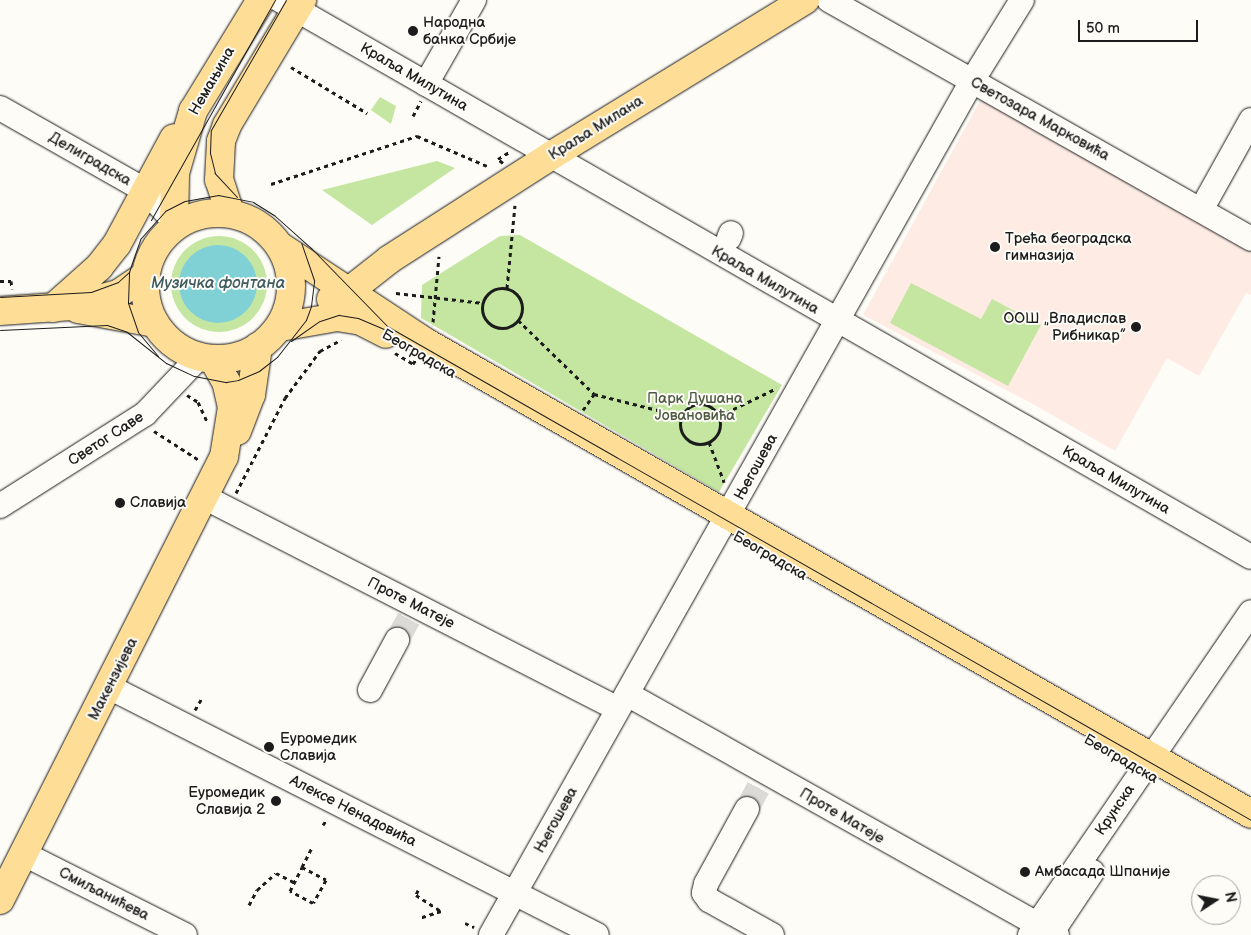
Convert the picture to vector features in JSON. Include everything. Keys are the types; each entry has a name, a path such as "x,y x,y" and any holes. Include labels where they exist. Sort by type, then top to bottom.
{"main road":[{"name":"Немањина","path":"174,224 175,173 193,111 261,0"},
{"name":"Краља Милана","path":"283,320 348,292 390,259 552,155 805,0"},
{"path":"230,213 220,180 221,141 227,125 293,3"},
{"path":"62,307 99,267 117,244 165,153 193,111"},
{"path":"206,213 230,213 259,224 280,247 292,281 283,320 258,347 234,358 206,358 174,344 155,323 146,297 146,275 153,252 174,224 206,213"},
{"name":"Краља Милана","path":"280,247 317,269 353,270 390,259"},
{"path":"383,317 378,291 390,259"},
{"name":"Београдска","path":"317,269 383,317 726,522 1152,767 1251,833"},
{"path":"0,311 62,307 118,294 146,275"},
{"path":"62,307 155,323"},
{"name":"Београдска","path":"283,320 342,317 366,324 726,522"},
{"name":"Макензијева","path":"211,458 233,441 251,395 258,347"},
{"name":"Макензијева","path":"0,900 204,497 211,458 232,406 226,382 206,358"},
{"name":"Београдска","path":"1152,767 1251,814"}],"street":[{"path":"424,92 474,0"},
{"name":"Светозара Марковића","path":"828,0 1251,239"},
{"name":"Његошева","path":"484,932 515,894 726,522 972,81 1022,0"},
{"name":"Краља Милутина","path":"293,3 424,92 552,155 725,245 837,322 1251,557"},
{"name":"Делиградска","path":"0,108 146,191 174,224"},
{"path":"1201,210 1251,120"},
{"name":"Светог Саве","path":"0,506 145,414 206,358"},
{"name":"Проте Матеје","path":"204,497 258,524 412,611 623,702 1045,933"},
{"name":"Крунска","path":"1045,933 1251,612"},
{"path":"370,690 397,640"},
{"name":"Алексе Ненадовића","path":"109,687 597,935"},
{"path":"747,809 706,884 704,893 709,900 772,935"},
{"name":"Смиљанићева","path":"24,854 185,935"}],"path":[{"path":"291,67 366,113"},
{"path":"413,116 424,92"},
{"path":"271,184 417,136 487,166"},
{"path":"498,159 511,151"},
{"path":"507,288 514,206"},
{"path":"432,329 439,256"},
{"path":"0,281 11,281"},
{"path":"507,288 521,300 522,312 518,320 503,327 492,324 484,315 483,303 495,289 507,288"},
{"path":"396,293 483,303"},
{"path":"518,320 594,394 681,416"},
{"path":"242,486 286,398 320,351 347,338"},
{"path":"388,350 413,364"},
{"path":"719,416 786,383"},
{"path":"184,393 204,410 208,428"},
{"path":"580,414 594,394"},
{"path":"700,403 711,407 719,416 718,434 709,442 696,444 685,438 680,427 681,416 689,407 700,403"},
{"path":"150,429 211,458"},
{"path":"709,442 725,484"},
{"path":"302,867 326,880 314,903 290,891 294,882 312,847"},
{"path":"249,905 257,890 276,873 294,882"},
{"path":"418,890 416,895 441,911 420,918"},
{"path":"465,923 484,932"}],"shaded area":[{"path":"982,97 1251,249 1251,295 1246,293 1199,376 1167,358 1115,451 1033,404 863,315"}],"green space":[{"path":"380,97 396,106 391,124 371,110"},
{"path":"437,161 455,168 372,225 322,190"},
{"name":"Парк Душана Јовановића","path":"520,235 782,385 719,492 421,318 422,285 500,236"},
{"name":"Музичка фонтана","path":"219,236 237,240 253,250 263,266 267,284 263,302 253,318 237,328 219,332 201,328 185,318 175,302 171,284 175,266 185,250 201,240"},
{"path":"911,283 981,319 992,299 1041,325 1008,386 890,323"}],"water":[{"name":"Музичка фонтана","path":"218,245 233,248 250,262 254,269 257,284 254,299 240,316 233,320 218,323 203,320 186,306 182,299 179,284 182,269 196,252 203,248"}],"tunnel":[{"path":"397,640 409,618"},
{"path":"747,809 760,785"}],"tram line":[{"path":"151,220 275,0"},
{"path":"237,197 215,173 210,153 211,130 286,0"},
{"path":"158,356 138,332 128,303 129,272 141,238 165,211 185,201 218,195 253,202 274,215 311,248 387,326 1251,820"},
{"path":"0,330 107,325 127,332 166,363 194,376 226,382 238,380 259,371 277,357 306,320 311,306 314,280 301,243"},
{"path":"0,297 91,292 118,282 129,272"},
{"path":"291,341 320,321 339,315 358,318 386,330"}],"place":[{"name":"Народна банка Србије","path":"413,31"},
{"name":"Трећа београдска гимназија","path":"995,247"},
{"name":"ООШ „Владислав Рибникар”","path":"1136,327"},
{"name":"Славија","path":"120,503"},
{"name":"Еуромедик Славија","path":"269,747"},
{"name":"Еуромедик Славија 2","path":"276,801"},
{"name":"Амбасада Шпаније","path":"1025,872"}]}
